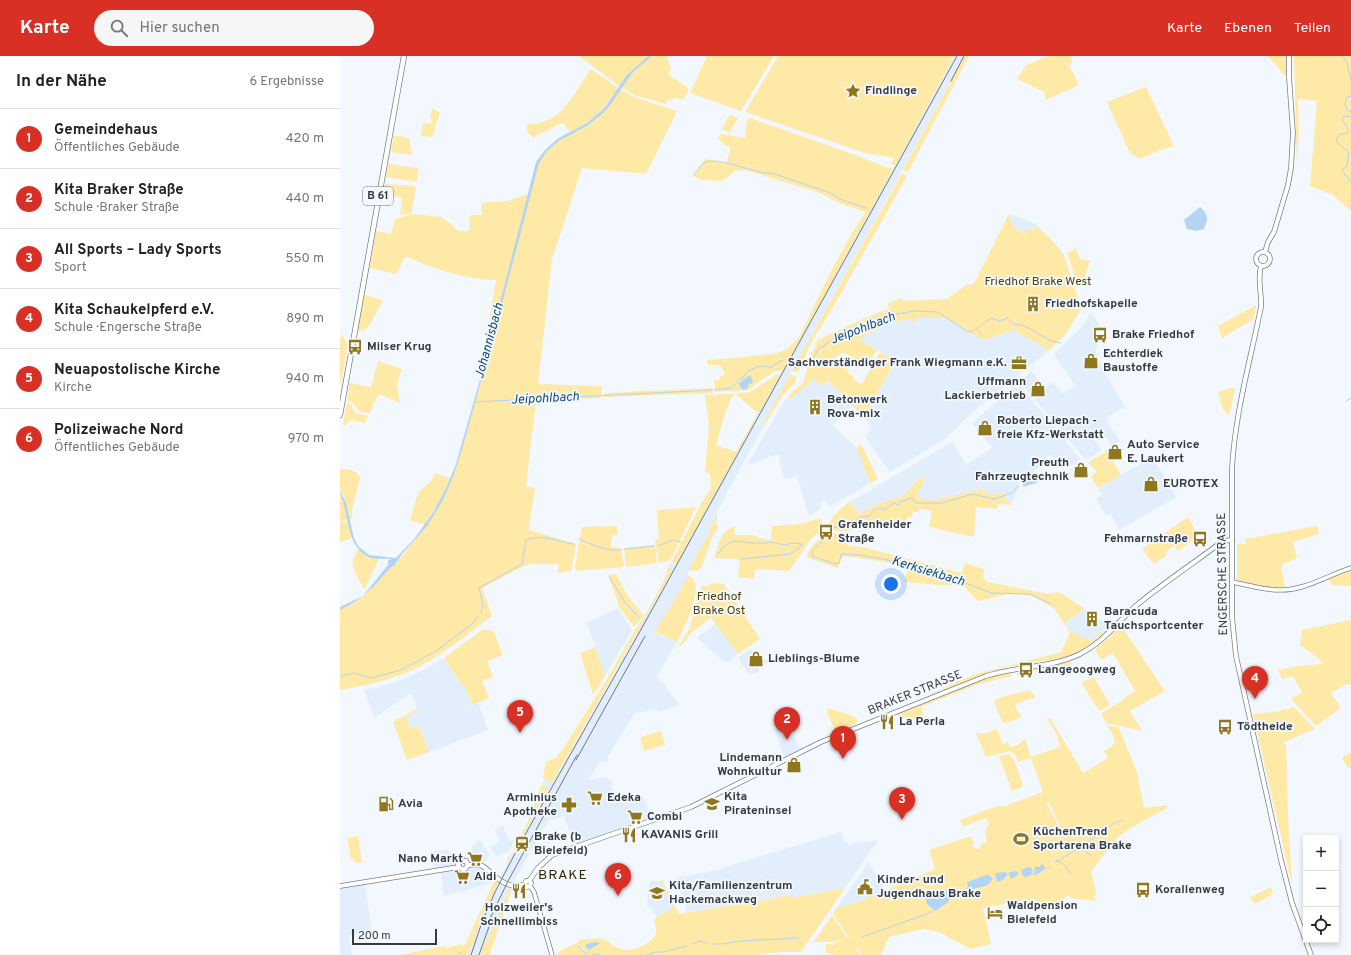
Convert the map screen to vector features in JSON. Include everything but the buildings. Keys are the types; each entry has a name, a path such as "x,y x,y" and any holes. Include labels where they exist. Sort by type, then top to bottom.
{"main road":[{"name":"B 61","path":"340,415 341,400 404,56"},
{"path":"1265,252 1268,242 1274,232 1288,185 1291,168 1293,133 1289,56"},
{"path":"1265,252 1270,256 1270,261 1267,265 1261,266 1257,262 1256,257 1259,253 1265,252"},
{"name":"ENGERSCHE STRASSE","path":"1261,266 1259,280 1261,307 1240,400 1235,431 1232,469 1233,622 1236,656 1279,852 1292,903 1311,955"},
{"name":"BRAKER STRASSE","path":"529,881 534,872 552,855 699,804 829,738 986,676 1013,669 1061,661 1080,654 1100,641 1128,613 1146,598 1223,541 1232,540"},
{"path":"459,867 459,863 463,860 467,862 468,865"},
{"path":"340,886 459,867 461,870 465,869 468,865 481,865 498,879 511,886 525,884 526,881 531,883 530,886 527,887 525,884"}],"street":[{"path":"1232,582 1272,589 1288,589 1302,586 1351,568"},
{"path":"530,886 535,894 552,955"}],"shaded area":[{"path":"954,56 965,56 790,375 795,376 796,381 782,396 748,454 717,512 717,520 693,571 689,570 687,579 655,633 677,642 656,678 662,682 680,705 659,712 656,709 637,713 635,712 608,757 608,761 599,762 589,780 607,777 608,780 612,780 611,804 643,796 651,818 574,845 564,816 552,820 550,819 510,888 512,889 489,955 468,955 493,890 549,789 542,784 544,779 552,783 631,646 634,640 635,630 645,616 663,583 669,567 702,502 711,489 715,491 758,413 776,375 780,375 783,371"},
{"path":"1009,214 1034,223 1037,226 1034,231 1028,229 1025,233 1013,227"},
{"path":"1091,313 1099,324 1099,335 1096,351 1098,360 1125,407 1105,418 1120,441 1112,446 1102,432 1093,438 1102,451 1086,459 1022,384 1023,379 1032,371 1043,389 1054,382 1063,394 1075,385 1054,354 1079,330"},
{"path":"922,316 944,318 983,340 1014,330 1049,350 972,413 945,439 890,472 865,437 872,427 867,421 874,412 870,407 896,361 858,339 885,325"},
{"path":"814,379 828,380 853,406 832,425 858,449 870,483 831,506 827,504 825,500 821,501 821,506 818,511 809,516 797,476 784,479 778,454 748,465 748,463 784,401 793,397"},
{"path":"1017,384 1020,385 1080,459 1076,464 1065,467 1049,454 1043,464 1026,478 1016,480 1020,485 1012,502 1004,501 1003,493 989,494 979,489 935,500 918,498 917,494 921,487 903,496 877,504 859,514 850,502 952,442 966,465 989,450 992,447 972,423"},
{"path":"1153,457 1176,497 1119,530 1111,514 1106,516 1096,498 1102,494 1098,488"},
{"path":"618,609 632,630 605,676 587,622"},
{"path":"1085,609 1110,626 1091,641 1071,632 1065,622"},
{"path":"716,624 738,654 728,662 723,661 697,638"},
{"path":"750,649 768,662 758,667 760,671 749,675 738,658"},
{"path":"444,658 463,687 465,686 471,705 478,703 488,730 429,752 419,726 411,729 406,717 418,710 411,693 374,718 364,690 381,687 404,679"},
{"path":"781,721 791,729 800,749 784,757 775,731"},
{"path":"503,825 508,839 514,841 508,852 497,856 490,848 499,842 495,830"},
{"path":"841,832 845,843 849,845 857,842 878,840 845,888 792,898 790,895 687,912 676,878 716,870"},
{"path":"480,840 489,854 488,859 484,862 474,862 463,857 473,849 471,847"},
{"path":"447,849 455,857 456,863 454,865 434,868 431,852"},
{"path":"869,862 884,892 854,904 853,903 836,909"},
{"path":"479,868 491,877 491,883 444,896 441,873 458,871 464,872 469,869"},
{"name":"Kita/Familienzentrum Hackemackweg","path":"650,881 660,881 674,908 657,916 647,905"},
{"path":"365,885 372,932 349,935 352,955 340,955 340,889"}],"green space":[{"path":"579,56 648,56 626,76 619,86"},
{"path":"652,56 667,56 671,69 668,74 689,89 683,100 677,98 668,100 666,104 634,95 621,87 633,72"},
{"path":"707,56 774,56 741,111 690,93"},
{"path":"778,56 954,56 895,166 891,164 894,158 865,153 745,112"},
{"path":"965,56 969,56 908,172 903,170"},
{"path":"1049,56 1070,56 1073,62 1069,65 1079,85 1046,100 1044,92 1017,79 1026,65"},
{"path":"1268,56 1287,56 1286,75 1284,75"},
{"path":"1294,56 1351,56 1351,211 1333,195 1310,186 1317,101 1298,99 1299,131 1297,165"},
{"path":"591,69 618,88 603,109 592,119 570,132 563,123 540,133 534,138 527,132 527,124 543,122 551,118 565,107"},
{"path":"1146,87 1174,146 1155,152 1141,159 1130,153 1107,102"},
{"path":"620,89 634,97 677,111 646,174 582,168 552,259 538,384 602,386 601,398 536,401 526,486 535,488 529,530 576,544 572,569 570,571 557,573 559,564 526,565 482,588 492,616 462,639 430,660 408,672 374,683 340,690 340,610 355,603 391,567 396,564 435,514 453,477 462,450 497,323 538,163 547,151 559,141 595,120 608,108"},
{"path":"432,108 440,113 432,137 421,136 423,123 431,124 432,120 430,119"},
{"path":"730,114 738,118 729,133 722,129"},
{"path":"750,118 893,169 783,371 775,371 748,390 715,392 714,380 720,380 720,376 724,376 724,372 720,365 708,365 707,360 776,353 787,349 799,338 838,258 866,212 841,204 820,193 745,170 735,171 722,181 701,180 693,176 705,159 726,163 731,148 718,139 720,134 745,138 747,119"},
{"path":"394,135 409,138 412,155 391,152"},
{"path":"388,164 418,168 417,182 386,177"},
{"path":"902,173 906,175 906,178 835,304 812,341 799,371 792,371"},
{"path":"385,184 416,186 412,213 400,215 402,198 383,195"},
{"path":"528,194 491,340 486,341 496,280 479,279 453,274 405,257 396,274 370,268 376,231 391,234 395,219 413,214 441,217 455,227 455,229 460,231 469,231 470,215 482,215 481,203 507,201"},
{"name":"Friedhof Brake West","path":"1009,214 1013,227 1024,233 1029,228 1034,231 1037,226 1051,239 1064,255 1081,306 1081,309 1065,335 1049,350 1014,330 983,340 944,318 918,317 915,323 909,319 885,325 859,339 877,350 867,366 843,352 833,360 849,371 848,373 854,377 853,379 862,384 880,352 896,361 870,406 874,412 867,421 828,380 821,386 814,379 793,397 785,400 803,383 808,366 807,363 817,340 871,315 890,309 887,304 901,298 903,301 947,299 966,285 974,284"},
{"path":"1076,248 1080,259 1090,261 1083,282 1078,285 1067,253"},
{"path":"364,295 383,301 368,327 365,330 357,331"},
{"path":"1256,305 1254,319 1222,338 1218,326"},
{"path":"341,334 348,344 340,387 340,339"},
{"path":"378,361 402,369 397,383 400,403 379,394 369,414 359,411 353,403 347,400 349,383 371,387"},
{"path":"776,375 780,375 676,564 672,561 702,502 711,489 710,473 705,472 709,427 705,395 734,394 726,410 716,445 736,452 758,413 735,394 750,392"},
{"path":"790,375 795,376 796,381 782,396 765,425 763,424"},
{"path":"712,388 713,393 604,397 604,393"},
{"path":"1231,388 1235,389 1229,417 1222,407 1218,392"},
{"path":"347,403 351,404 355,413 368,416 365,423 351,420 345,425 343,424"},
{"path":"861,443 878,479 870,483 857,448"},
{"path":"1107,451 1121,475 1098,488 1091,477 1096,471 1089,464 1089,462"},
{"path":"340,469 355,472 358,474 360,479 352,509 352,519 350,519 344,496 340,490"},
{"path":"435,473 450,478 440,501 425,525 410,520 418,493 432,480"},
{"path":"921,477 923,477 925,481 917,494 918,498 935,500 980,489 989,494 1003,493 1005,496 1005,501 1012,502 1011,505 997,504 997,509 976,507 974,537 929,527 932,511 920,508 919,512 913,512 912,517 907,517 906,522 883,526 867,526 848,531 829,529 829,525 833,517 842,507 850,502 859,514 877,504 903,496"},
{"path":"340,494 348,520 340,522"},
{"path":"696,507 672,557 669,561 659,563 655,540 659,539 657,510"},
{"path":"717,514 716,524 718,527 711,540 702,567 697,571 689,570 710,533 710,528"},
{"path":"1188,517 1198,536 1178,551 1174,546 1165,552 1167,555 1154,564 1142,549"},
{"path":"822,519 821,530 810,540 789,571 755,569 754,579 738,577 740,559 714,558 720,539 726,531 735,526 734,535 753,535 771,540 772,526 799,524"},
{"path":"348,522 352,538 340,542 340,523"},
{"path":"617,526 618,535 612,535 611,547 621,548 624,567 576,571 575,567 582,527"},
{"path":"1317,526 1319,534 1293,542 1297,558 1281,565 1285,588 1280,589 1237,582 1237,544 1246,544 1245,539"},
{"path":"829,532 838,534 848,533 847,546 863,547 962,573 965,563 984,569 983,575 988,582 1047,594 1059,592 1085,609 1065,622 1071,632 1091,641 1107,629 1107,633 1094,644 1078,653 1053,660 1007,667 920,699 976,674 1061,652 1070,633 1054,608 1032,596 1009,594 978,601 963,585 904,582 908,569 887,562 843,556 838,568 808,558 807,554 811,548 819,539"},
{"path":"655,545 657,563 626,567 624,548"},
{"path":"359,550 369,557 379,559 364,590 355,572 353,563 356,555 355,552"},
{"path":"669,567 673,568 669,576 552,783 543,778 546,762 555,758 561,752 645,616 663,583"},
{"path":"1351,570 1351,586 1332,585 1328,578"},
{"path":"616,574 628,596 644,615 634,627 620,608 609,578 610,575"},
{"path":"687,575 695,581 695,596 687,621 677,642 655,632 687,579"},
{"name":"Friedhof Brake Ost","path":"713,583 724,584 760,639 738,654 711,618 691,633 681,646 678,647 689,629 702,585 707,587"},
{"path":"1351,620 1351,685 1346,684 1331,693 1341,708 1316,726 1291,699 1302,692 1293,676 1282,679 1278,670 1322,663 1318,658 1300,645 1302,630"},
{"path":"1121,625 1165,691 1130,711 1142,731 1106,723 1102,716 1102,713 1135,691 1113,653 1101,660 1095,649 1109,638"},
{"path":"487,629 494,632 503,655 487,661 493,677 482,681 489,698 472,705 465,686 463,687 444,658 482,630"},
{"path":"595,647 605,676 593,695 580,653"},
{"path":"1070,660 1072,664 1016,675 1019,672 1045,668 1045,666"},
{"path":"1006,672 1010,673 1012,676 979,684 921,707 926,721 918,725 915,719 898,716 898,712"},
{"path":"1094,677 1110,705 1100,711 1082,684 1084,681"},
{"path":"1030,690 1036,698 1028,699 1015,705 1022,717 1005,723 1002,722 994,700"},
{"path":"1293,706 1315,729 1284,742 1284,744 1286,744 1292,885 1253,714 1287,710"},
{"path":"418,708 418,710 406,717 411,729 419,726 429,752 407,760 393,722"},
{"path":"828,708 854,716 857,719 857,723 836,733 827,712"},
{"path":"1047,718 1050,718 1083,773 1108,758 1104,751 1115,744 1113,735 1107,725 1119,728 1137,772 1144,808 1168,805 1167,808 1119,836 1091,871 1096,891 1094,897 1096,901 1070,898 1068,895 1049,910 1035,899 983,908 991,944 970,949 939,932 923,929 889,937 881,955 864,955 855,948 854,949 862,955 836,955 826,953 826,944 834,945 834,943 860,935 849,938 833,914 836,909 853,903 854,904 935,869 929,850 971,836 974,843 972,847 979,849 982,843 987,842 985,832 989,824 986,818 963,827 960,820 1000,805 1002,807 1043,792 1031,758 1018,762 1015,755 1010,751 986,757 976,733 986,733 997,729 1003,744 1008,742 1010,748 1021,743 1025,739 1031,757 1060,747 1057,735","holes":["1049,802 1063,833 1047,803","986,875 992,876 993,878 986,887 983,888 969,881","947,903 935,911 927,904"]},
{"path":"661,731 665,745 644,751 640,737"},
{"path":"1351,752 1351,767 1349,769 1342,758"},
{"path":"1009,754 1013,757 1023,785 1021,788 1012,791 999,756"},
{"path":"543,785 549,788 506,866 508,856 510,857 527,823 540,787"},
{"path":"358,836 362,862 355,863 354,859 351,859 347,838"},
{"path":"664,880 663,882 679,914 791,895 792,898 845,888 801,952 782,952 754,955 556,955 560,951 581,939 603,939 616,947 625,950 641,947 646,944 654,937 656,933 654,921 657,916 674,908 660,881"},
{"path":"494,881 498,883 485,910 468,955 399,955 445,946 446,948 463,944 462,946 465,945"},
{"path":"1271,887 1273,894 1255,904 1249,898"},
{"path":"510,888 512,889 490,953 491,955 481,955 485,942 489,937"},
{"path":"832,916 848,939 832,942 813,942"}],"water":[{"path":"648,56 652,56 633,72 608,108 602,114 588,125 559,141 547,151 539,163 497,323 462,450 453,477 442,502 427,526 403,553 394,566 391,567 363,596 388,565 388,561 391,559 372,558 362,553 357,548 351,535 340,490 346,503 354,538 358,546 369,555 396,558 414,539 433,513 456,464 483,369 536,162 545,150 557,139 587,123 600,112 606,106 626,76"},
{"path":"1200,207 1205,212 1207,217 1204,229 1196,231 1187,229 1184,220"},
{"path":"750,375 753,381 752,384 749,383 748,388 744,390 740,387 739,383"},
{"path":"1026,479 1032,479 1038,482 1023,487 1023,482"},
{"path":"363,596 355,602 340,610 340,607"},
{"path":"1042,864 1045,867 1043,870 1040,873 1035,874 1034,867 1039,867"},
{"path":"1028,867 1032,868 1033,872 1027,877 1023,876 1021,870"},
{"path":"1013,871 1018,872 1018,875 1011,879 1008,873"},
{"path":"1005,872 1007,875 1002,880 997,882 995,875 996,873"},
{"path":"986,875 993,878 988,885 970,890 968,889 967,882"},
{"path":"948,890 951,898 947,903 935,911 927,904 926,898"},
{"path":"594,942 600,943 589,950 585,946 585,945"}],"waterway":[{"path":"1343,56 1347,63 1351,81"},
{"path":"1351,96 1347,97 1345,103 1347,110 1351,112"},
{"path":"1351,117 1343,117 1342,119 1349,131 1348,133 1340,134 1336,141 1349,153 1347,166 1342,170 1351,181"},
{"path":"694,175 699,167 704,163 719,161 756,171 772,173 830,193 842,200 866,208"},
{"name":"Jeipohlbach","path":"803,366 813,361 813,358 820,347 824,347 825,344 833,340 840,339 851,332 896,314 915,311 938,312 966,331 972,332 991,318 1000,321 1007,318 1014,324 1025,326 1051,341 1061,343"},
{"path":"977,330 982,335"},
{"name":"Jeipohlbach","path":"715,390 731,388 743,378 748,371 757,367 772,367 780,361 783,361"},
{"name":"Jeipohlbach","path":"794,367 802,367"},
{"name":"Jeipohlbach","path":"474,402 713,390"},
{"path":"1346,401 1351,398"},
{"path":"832,528 851,524 861,517 869,516 874,510 880,508 884,510 894,503 899,505 900,502 911,498 917,503 942,503 973,494 994,499 1012,493 1018,486"},
{"name":"Kerksiekbach","path":"829,534 812,552 813,557 836,564 839,563 841,555 843,554 888,560 931,573 944,575 992,593 1030,594 1051,604"},
{"name":"Kerksiekbach","path":"481,613 483,605 479,588 522,564 526,540 532,538 544,538 573,544"},
{"name":"Kerksiekbach","path":"579,539 606,549 622,550"},
{"name":"Kerksiekbach","path":"658,546 672,540 681,542"},
{"name":"Kerksiekbach","path":"717,553 729,543 735,541 751,543 770,542 786,545 791,543 802,544"},
{"path":"740,559 791,554 802,545"},
{"name":"Kerksiekbach","path":"625,549 654,546"},
{"path":"609,576 626,604 639,617"},
{"name":"Kerksiekbach","path":"340,676 354,673 371,678 401,670 436,651 473,623 478,616"},
{"path":"1055,862 1084,845 1113,824 1122,820"},
{"path":"1078,849 1084,850 1091,856"},
{"path":"1056,861 1063,864 1071,874"},
{"path":"1042,870 1050,867"},
{"path":"1029,875 1036,874"},
{"path":"951,897 968,888"},
{"path":"862,937 932,911"},
{"path":"713,944 798,938"},
{"path":"692,944 700,941 707,943"},
{"path":"578,946 587,955"},
{"path":"646,955 687,946"},
{"path":"457,955 462,953"},
{"path":"592,955 600,955"}],"railway":[{"path":"471,955 482,922 495,892 521,842 648,617 957,56"},
{"path":"951,81 964,56"},
{"path":"576,760 645,636"},
{"path":"487,925 508,881 577,755"},
{"path":"479,955 491,921"}],"place":[{"name":"Findlinge","path":"853,91"},
{"name":"Friedhofskapelle","path":"1033,304"},
{"name":"Brake Friedhof","path":"1100,335"},
{"name":"Milser Krug","path":"355,347"},
{"name":"Echterdiek Baustoffe","path":"1091,361"},
{"name":"Sachverständiger Frank Wiegmann e.K.","path":"1019,363"},
{"name":"Uffmann Lackierbetrieb","path":"1038,389"},
{"name":"Betonwerk Rova-mix","path":"815,407"},
{"name":"Roberto Liepach - freie Kfz-Werkstatt","path":"985,428"},
{"name":"Auto Service E. Laukert","path":"1115,452"},
{"name":"Preuth Fahrzeugtechnik","path":"1081,470"},
{"name":"EUROTEX","path":"1151,484"},
{"name":"Grafenheider Straße","path":"826,532"},
{"name":"Fehmarnstraße","path":"1200,539"},
{"name":"Baracuda Tauchsportcenter","path":"1092,619"},
{"name":"Lieblings-Blume","path":"756,659"},
{"name":"Langeoogweg","path":"1026,670"},
{"name":"Kita Schaukelpferd e.V.","path":"1255,699"},
{"name":"La Perla","path":"887,722"},
{"name":"Tödtheide","path":"1225,727"},
{"name":"Neuapostolische Kirche","path":"520,733"},
{"name":"Kita Braker Straße","path":"787,740"},
{"name":"Gemeindehaus","path":"843,759"},
{"name":"Lindemann Wohnkultur","path":"794,765"},
{"name":"Edeka","path":"595,798"},
{"name":"Avia","path":"386,804"},
{"name":"Kita Pirateninsel","path":"712,804"},
{"name":"Arminius Apotheke","path":"569,805"},
{"name":"Combi","path":"635,817"},
{"name":"All Sports – Lady Sports","path":"902,820"},
{"name":"KAVANIS Grill","path":"629,835"},
{"name":"KüchenTrend Sportarena Brake","path":"1021,839"},
{"name":"Brake (b Bielefeld)","path":"522,844"},
{"name":"Nano Markt","path":"475,859"},
{"name":"Aldi","path":"462,877"},
{"name":"Kinder- und Jugendhaus Brake","path":"865,887"},
{"name":"Korallenweg","path":"1143,890"},
{"name":"Holzweiler's Schnellimbiss","path":"519,891"},
{"name":"Kita/Familienzentrum Hackemackweg","path":"657,893"},
{"name":"Polizeiwache Nord","path":"618,896"},
{"name":"Waldpension Bielefeld","path":"995,913"}],"district":[{"name":"BRAKE","path":"563,875"}],"water label":[{"name":"Johannisbach","path":"490,341"}]}
